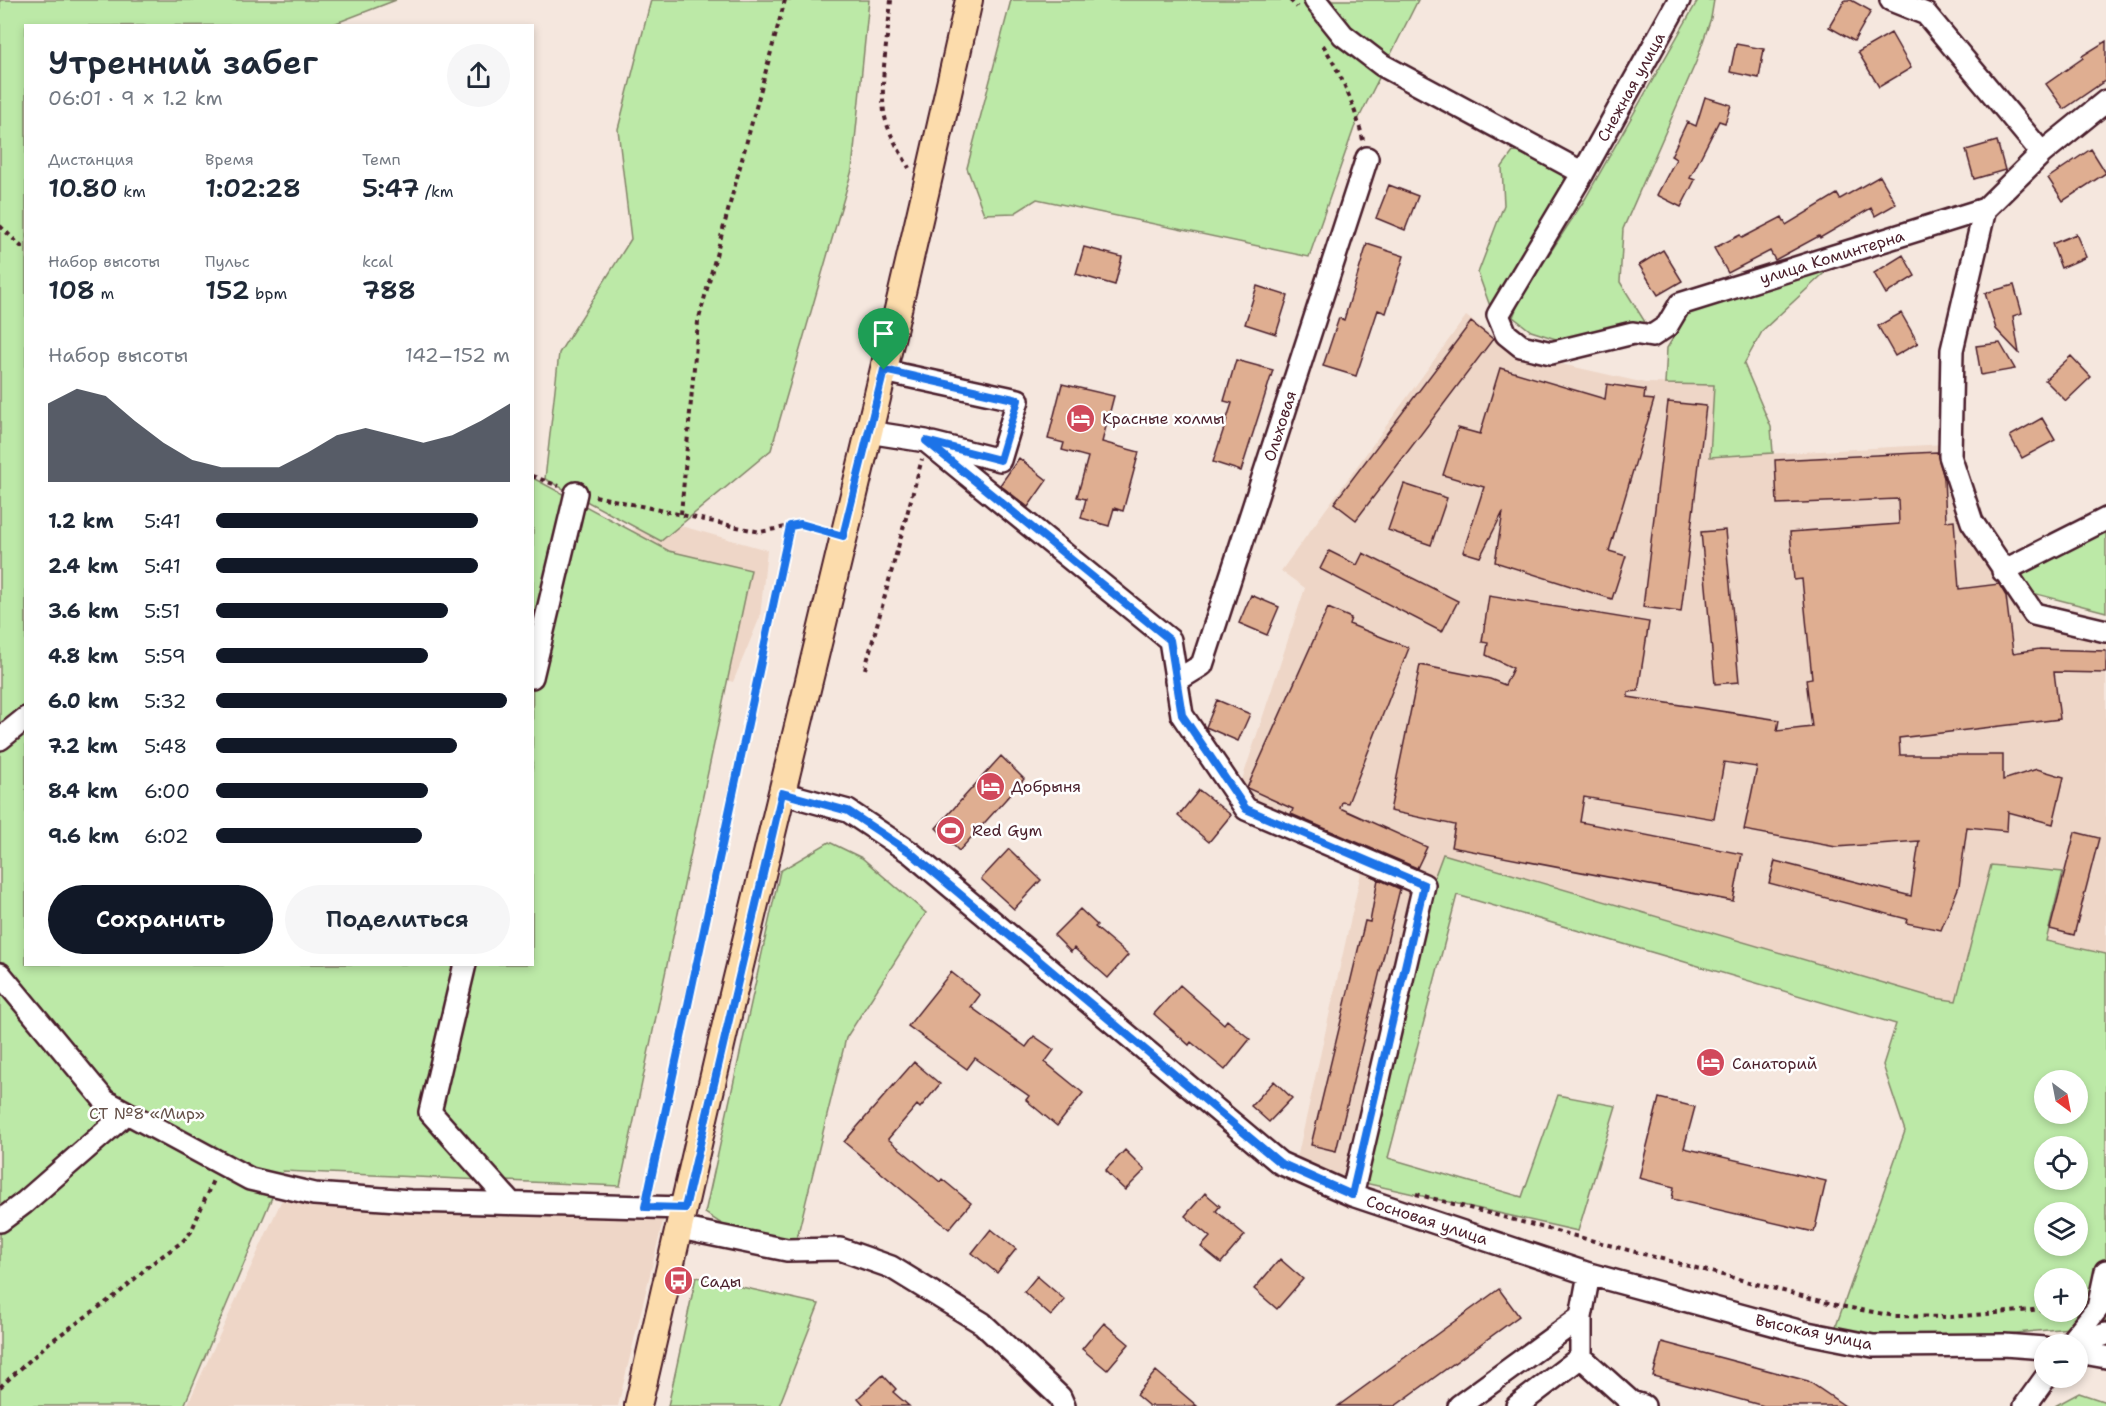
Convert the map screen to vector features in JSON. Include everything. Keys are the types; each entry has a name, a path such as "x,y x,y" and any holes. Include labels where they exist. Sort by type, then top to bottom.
{"main road":[{"path":"638,1406 925,197 969,0"}],"street":[{"name":"Снежная улица","path":"1679,0 1583,174 1498,315 1506,334 1521,346 1551,353 1633,333 1652,336 1667,326 1680,304"},
{"path":"1891,0 1926,14 2042,153"},
{"path":"1307,4 1382,65 1583,174"},
{"name":"улица Коминтерна","path":"1680,304 1984,209 2042,153 2106,101"},
{"name":"Ольховая","path":"1176,681 1202,665 1367,158"},
{"path":"1984,209 1952,350 1950,456 1972,522 2003,572 2034,614 2106,631"},
{"path":"868,432 926,441 1000,460 1018,400 884,370"},
{"path":"926,441 1170,640 1182,715 1246,809 1424,885 1352,1195"},
{"path":"534,669 576,493"},
{"path":"2003,572 2106,519"},
{"path":"0,739 24,720"},
{"name":"Сосновая улица","path":"782,793 848,811 911,853 1280,1163 1352,1195 1589,1274"},
{"path":"465,966 430,1112 511,1203"},
{"path":"0,974 105,1101 250,1179 314,1194 411,1201 645,1207 787,1250 840,1249 891,1267 982,1323 1060,1397 1064,1406"},
{"path":"0,1221 24,1203 127,1113"},
{"path":"2078,1334 2098,1308 2106,1271"},
{"path":"1589,1274 1581,1317 1581,1357 1635,1405"},
{"name":"Высокая улица","path":"1589,1274 1733,1315 1873,1346 2004,1345 2034,1347"},
{"path":"1459,1406 1581,1317"},
{"path":"2088,1340 2106,1334"},
{"path":"2088,1354 2106,1357"},
{"path":"1517,1406 1581,1357"},
{"path":"2025,1406 2038,1388"}],"path":[{"path":"681,514 698,322 785,0"},
{"path":"891,0 885,59 884,113 893,139 925,197"},
{"path":"1290,0 1307,4"},
{"path":"1319,37 1336,66 1358,115 1367,158"},
{"path":"0,226 24,249"},
{"path":"865,669 926,441"},
{"path":"534,477 576,493 760,532 801,524 843,536"},
{"path":"645,1207 790,526"},
{"path":"0,1387 50,1342 118,1293 151,1264 182,1242 191,1232 207,1191 222,1163"},
{"path":"1411,1192 1840,1306 1895,1316 1951,1317 2034,1310"}],"shaded area":[{"path":"1466,316 1517,354 1645,383 1714,384 1710,457 1945,444 2022,610 2106,636 2106,954 2046,941 2062,872 1991,865 1957,1001 1935,998 1443,854 1360,1182 1296,1163 1365,855 1247,799 1241,783 1305,588 1281,571"},
{"path":"674,524 767,550 760,617 733,682 555,627 625,531"},
{"path":"284,1195 664,1217 618,1406 187,1406"}],"green space":[{"name":"СТ №8 «Мир»","path":"0,0 396,0 334,24 24,24 24,966 534,966 534,479 669,551 751,570 620,1186 283,1171 184,1406 0,1406"},
{"path":"651,0 869,0 852,170 771,450 661,541 545,479 559,353 631,239 618,129"},
{"path":"1011,0 1418,0 1354,128 1309,257 1037,199 1015,213 984,214 967,168"},
{"path":"1698,0 1714,0 1711,18 1696,62 1623,229 1620,282 1645,322 1565,342 1531,331 1513,317 1520,299 1585,199"},
{"path":"1513,152 1523,152 1545,159 1557,168 1568,183 1491,309 1478,273 1504,205 1502,167"},
{"path":"1836,262 1763,330 1744,364 1771,427 1773,453 1710,457 1714,385 1665,384 1667,348 1692,307"},
{"path":"2106,530 2106,612 2025,591 2019,572"},
{"path":"829,842 862,858 926,913 846,1038 795,1246 752,1244 705,1213 780,871"},
{"path":"1443,854 1935,998 1956,1001 1991,865 2063,872 2046,941 2106,954 2106,1325 1911,1342 1861,1339 1835,1329 1905,1131 1883,1065 1896,1024 1457,895 1388,1158 1522,1197 1558,1095 1616,1106 1578,1231 1360,1182 1430,889"},
{"path":"696,1277 819,1304 779,1406 668,1406"},
{"path":"2079,1393 2106,1402 2106,1406 2055,1406"}],"building":[{"path":"1845,0 1851,0 1871,11 1854,41 1829,27"},
{"path":"1891,33 1911,68 1879,87 1858,52"},
{"path":"2106,41 2106,80 2064,109 2046,84"},
{"path":"1736,44 1764,49 1759,78 1730,72"},
{"path":"1705,97 1731,105 1725,123 1719,121 1690,178 1695,180 1681,207 1657,195 1676,159 1671,156 1687,122 1696,126"},
{"path":"1997,141 2005,170 1974,179 1966,150"},
{"path":"2091,149 2106,173 2063,201 2048,178"},
{"path":"1880,176 1896,204 1875,216 1871,208 1820,238 1819,236 1775,260 1770,251 1728,273 1714,248 1740,235 1742,238 1782,217 1786,225 1837,194 1840,199"},
{"path":"1389,185 1418,196 1405,230 1376,218"},
{"path":"2076,234 2086,257 2061,268 2052,244"},
{"path":"1367,244 1404,256 1386,313 1378,310 1356,376 1323,366 1339,318 1344,320"},
{"path":"1084,247 1122,257 1115,285 1076,274"},
{"path":"1663,250 1682,281 1658,295 1639,265"},
{"path":"1903,255 1915,276 1886,294 1874,273"},
{"path":"2014,285 2022,313 2013,316 2019,353 1996,329 1985,293"},
{"path":"1257,286 1288,296 1276,334 1245,324"},
{"path":"1901,313 1918,343 1895,356 1878,326"},
{"path":"1471,322 1493,339 1356,520 1334,503"},
{"path":"2000,343 2015,369 1981,375 1976,346"},
{"path":"2071,356 2091,377 2066,401 2045,380"},
{"path":"1236,360 1273,370 1241,471 1213,462 1232,403 1224,401"},
{"path":"1500,368 1605,399 1607,384 1645,390 1644,399 1654,400 1609,551 1626,556 1612,599 1495,562 1503,512 1480,557 1463,552 1484,487 1443,475 1458,428 1480,434"},
{"path":"1062,384 1114,396 1102,442 1139,452 1123,511 1114,508 1109,526 1081,518 1086,499 1077,497 1088,457 1062,450 1064,443 1048,439"},
{"path":"1668,402 1706,406 1681,612 1643,607"},
{"path":"2042,418 2055,440 2022,458 2010,436"},
{"path":"1937,452 1944,478 1946,521 1954,520 1959,589 1999,584 2006,596 2013,653 2040,649 2106,651 2106,673 2054,672 2060,719 1899,738 1900,755 2003,755 2003,780 2037,769 2064,777 2053,824 2008,812 2007,831 1967,827 1959,886 1941,930 1906,923 1907,919 1769,883 1775,861 1911,896 1919,841 1836,847 1744,830 1757,767 1724,762 1714,819 1584,797 1580,822 1742,854 1733,901 1451,847 1455,825 1390,811 1420,665 1490,679 1505,685 1513,668 1486,655 1488,643 1482,642 1489,596 1649,622 1638,691 1628,692 1628,697 1779,720 1777,731 1812,727 1806,679 1812,678 1802,579 1794,580 1790,532 1899,524 1898,499 1777,504 1775,460"},
{"path":"1019,458 1047,480 1028,507 1000,485"},
{"path":"1404,484 1447,498 1431,545 1388,530"},
{"path":"1725,530 1739,682 1715,684 1701,532"},
{"path":"1329,551 1357,565 1363,553 1458,601 1442,632 1320,569"},
{"path":"1251,595 1279,607 1267,635 1239,623"},
{"path":"1328,608 1351,618 1349,624 1409,648 1348,803 1342,802 1340,808 1427,847 1417,868 1291,814 1293,809 1247,788"},
{"path":"1217,700 1250,714 1238,741 1206,727"},
{"path":"1001,756 1024,779 959,851 936,828"},
{"path":"1199,790 1231,815 1209,842 1178,816"},
{"path":"2075,832 2099,838 2074,935 2050,929"},
{"path":"1009,849 1041,880 1014,909 981,879"},
{"path":"1378,879 1400,889 1336,1151 1311,1145 1365,921 1370,922"},
{"path":"1080,909 1097,925 1095,927 1128,955 1108,978 1074,948 1071,952 1054,935"},
{"path":"951,972 980,995 971,1007 1026,1047 1034,1036 1054,1050 1045,1062 1083,1093 1057,1126 1026,1100 1029,1096 975,1058 967,1069 908,1026"},
{"path":"1180,985 1224,1024 1227,1020 1250,1039 1225,1070 1191,1042 1189,1045 1154,1014"},
{"path":"914,1062 940,1084 920,1108 917,1105 888,1139 940,1182 942,1179 971,1203 949,1229 844,1142"},
{"path":"1274,1081 1292,1098 1269,1122 1251,1106"},
{"path":"1659,1098 1695,1107 1684,1148 1826,1181 1814,1232 1672,1199 1674,1187 1639,1178"},
{"path":"1125,1150 1145,1170 1125,1190 1105,1171"},
{"path":"1205,1193 1220,1206 1216,1211 1245,1235 1221,1263 1201,1247 1210,1237 1185,1216"},
{"path":"991,1229 1016,1249 997,1273 972,1253"},
{"path":"1280,1259 1303,1279 1277,1309 1254,1289"},
{"path":"1037,1276 1065,1300 1051,1316 1024,1292"},
{"path":"1499,1289 1519,1316 1395,1406 1338,1406"},
{"path":"1104,1323 1129,1344 1107,1370 1082,1349"},
{"path":"1662,1342 1808,1381 1845,1406 1764,1406 1653,1376"},
{"path":"1156,1371 1197,1406 1149,1406 1136,1395"},
{"path":"883,1375 896,1389 893,1392 909,1406 865,1406 858,1398"}],"place":[{"name":"Красные холмы","path":"1081,418"},
{"name":"Добрыня","path":"990,786"},
{"name":"Red Gym","path":"951,830"},
{"name":"Санаторий","path":"1711,1063"},
{"name":"Сады","path":"679,1281"}],"route":[{"path":"884,370 1018,400 1000,460 926,441 1170,640 1182,715 1246,809 1424,885 1352,1195 1280,1163 911,853 880,831 848,811 782,793 685,1208 645,1207 790,526 801,524 843,536 884,370"}]}
